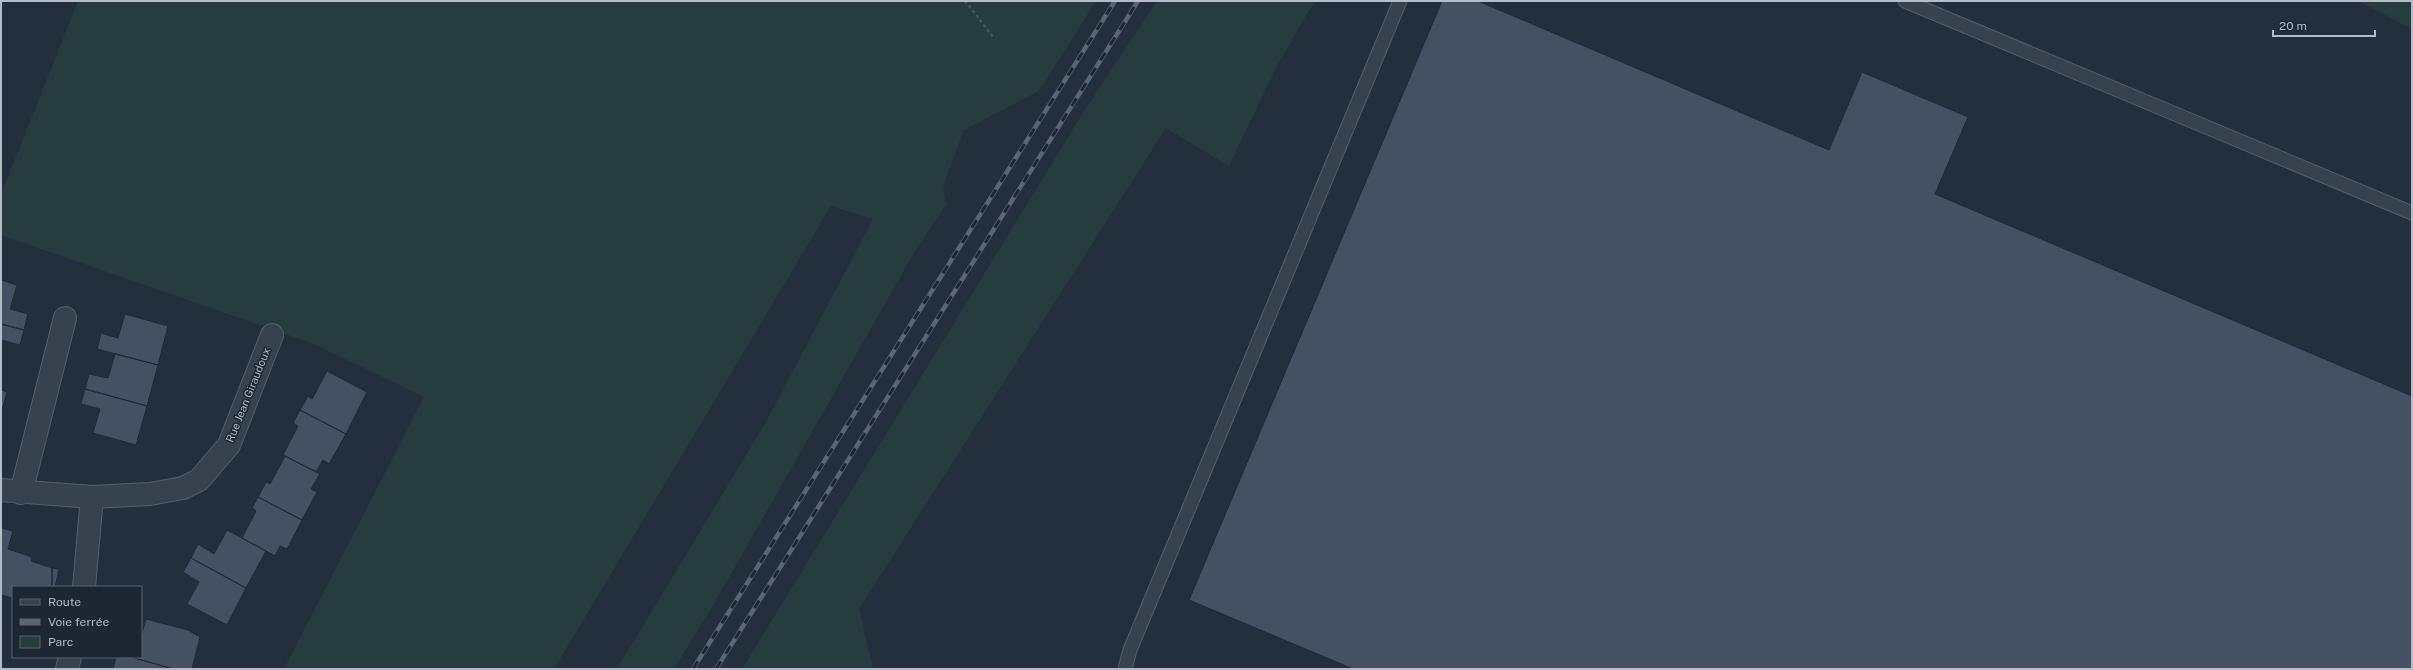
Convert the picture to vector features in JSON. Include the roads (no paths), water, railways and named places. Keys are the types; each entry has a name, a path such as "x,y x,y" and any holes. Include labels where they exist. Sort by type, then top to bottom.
{"street":[{"name":"Rue Jean Giraudoux","path":"65,318 11,492 92,497 150,494 182,488 199,480 228,445 272,335"},
{"path":"84,586 92,497"},
{"path":"67,669 70,658"}],"lane":[{"path":"1125,669 1130,650 1400,1"},
{"path":"1905,1 2412,213"}],"railway":[{"path":"693,669 1115,1"},
{"path":"716,669 1138,1"}]}
